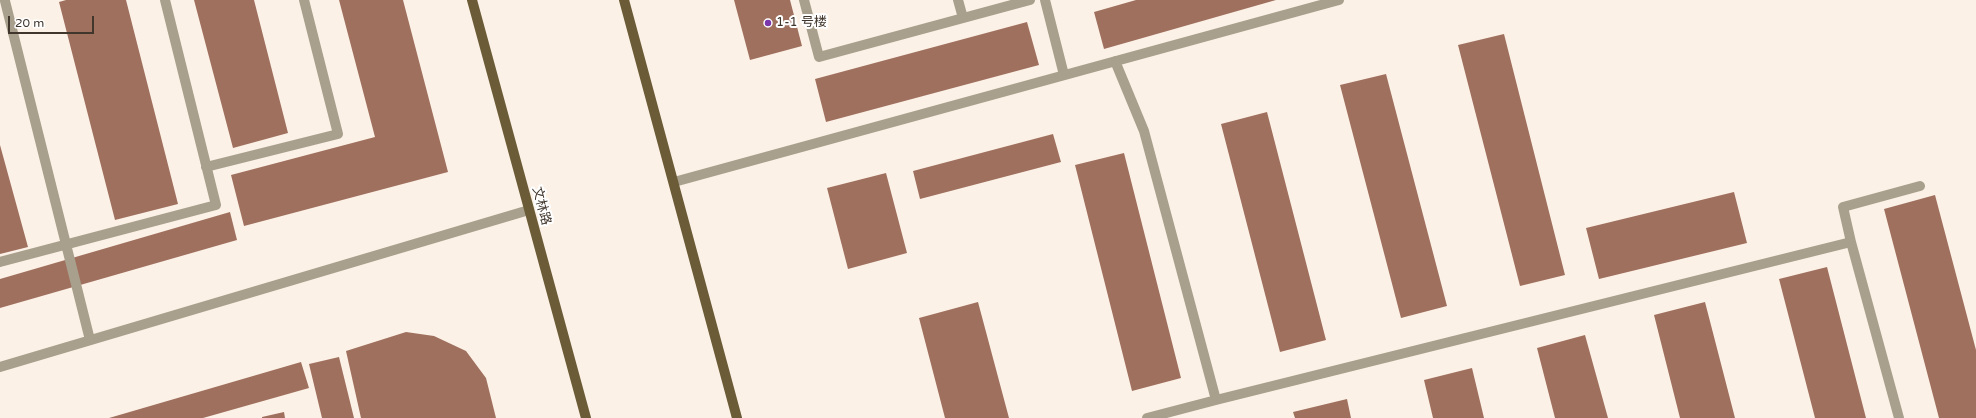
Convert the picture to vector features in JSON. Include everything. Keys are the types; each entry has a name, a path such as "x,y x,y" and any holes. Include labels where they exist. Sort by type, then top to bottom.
{"main road":[{"name":"文林路","path":"472,0 586,418"},
{"path":"624,0 738,418"}],"street":[{"path":"0,262 67,246 216,205 164,0"},
{"path":"206,167 338,134 304,0"},
{"path":"804,0 819,57 1030,0"},
{"path":"958,0 963,18"},
{"path":"1045,0 1064,75"},
{"path":"674,182 1339,0"},
{"path":"4,1 90,340"},
{"path":"1115,61 1144,131 1216,400"},
{"path":"1899,418 1851,242 1843,207 1920,186"},
{"path":"0,367 529,210"},
{"path":"1146,418 1851,242"}],"building":[{"path":"66,0 126,0 178,204 115,220 59,2"},
{"path":"194,0 254,0 288,133 233,148"},
{"path":"339,0 403,0 448,172 244,226 231,175 375,137"},
{"name":"1-1 号楼","path":"734,0 790,0 802,46 750,60"},
{"path":"1136,0 1276,0 1104,49 1094,12"},
{"path":"1027,22 1039,65 826,122 815,79"},
{"path":"1504,34 1565,275 1520,286 1458,45"},
{"path":"1386,74 1447,306 1401,318 1340,85"},
{"path":"1267,112 1326,340 1280,352 1221,124"},
{"path":"1053,134 1061,162 920,199 913,171"},
{"path":"0,145 28,247 0,254"},
{"path":"1124,153 1181,378 1132,391 1075,165"},
{"path":"886,173 907,253 848,269 827,188"},
{"path":"1734,192 1747,243 1599,279 1586,228"},
{"path":"1935,195 1976,350 1976,418 1939,418 1884,209"},
{"path":"230,212 237,240 0,308 0,279"},
{"path":"1827,267 1866,418 1815,418 1779,279"},
{"path":"978,302 1009,418 945,418 919,318"},
{"path":"1705,302 1735,418 1680,418 1654,315"},
{"path":"406,332 434,336 466,351 486,378 496,418 361,418 346,351"},
{"path":"1585,335 1608,418 1555,418 1537,348"},
{"path":"339,357 354,418 322,418 309,364"},
{"path":"301,362 309,388 203,418 109,418"},
{"path":"1472,368 1484,418 1433,418 1424,380"},
{"path":"1347,399 1351,418 1295,418 1293,412"},
{"path":"284,412 285,418 262,418 262,417"}],"place":[{"name":"1-1 号楼","path":"768,23"}]}
